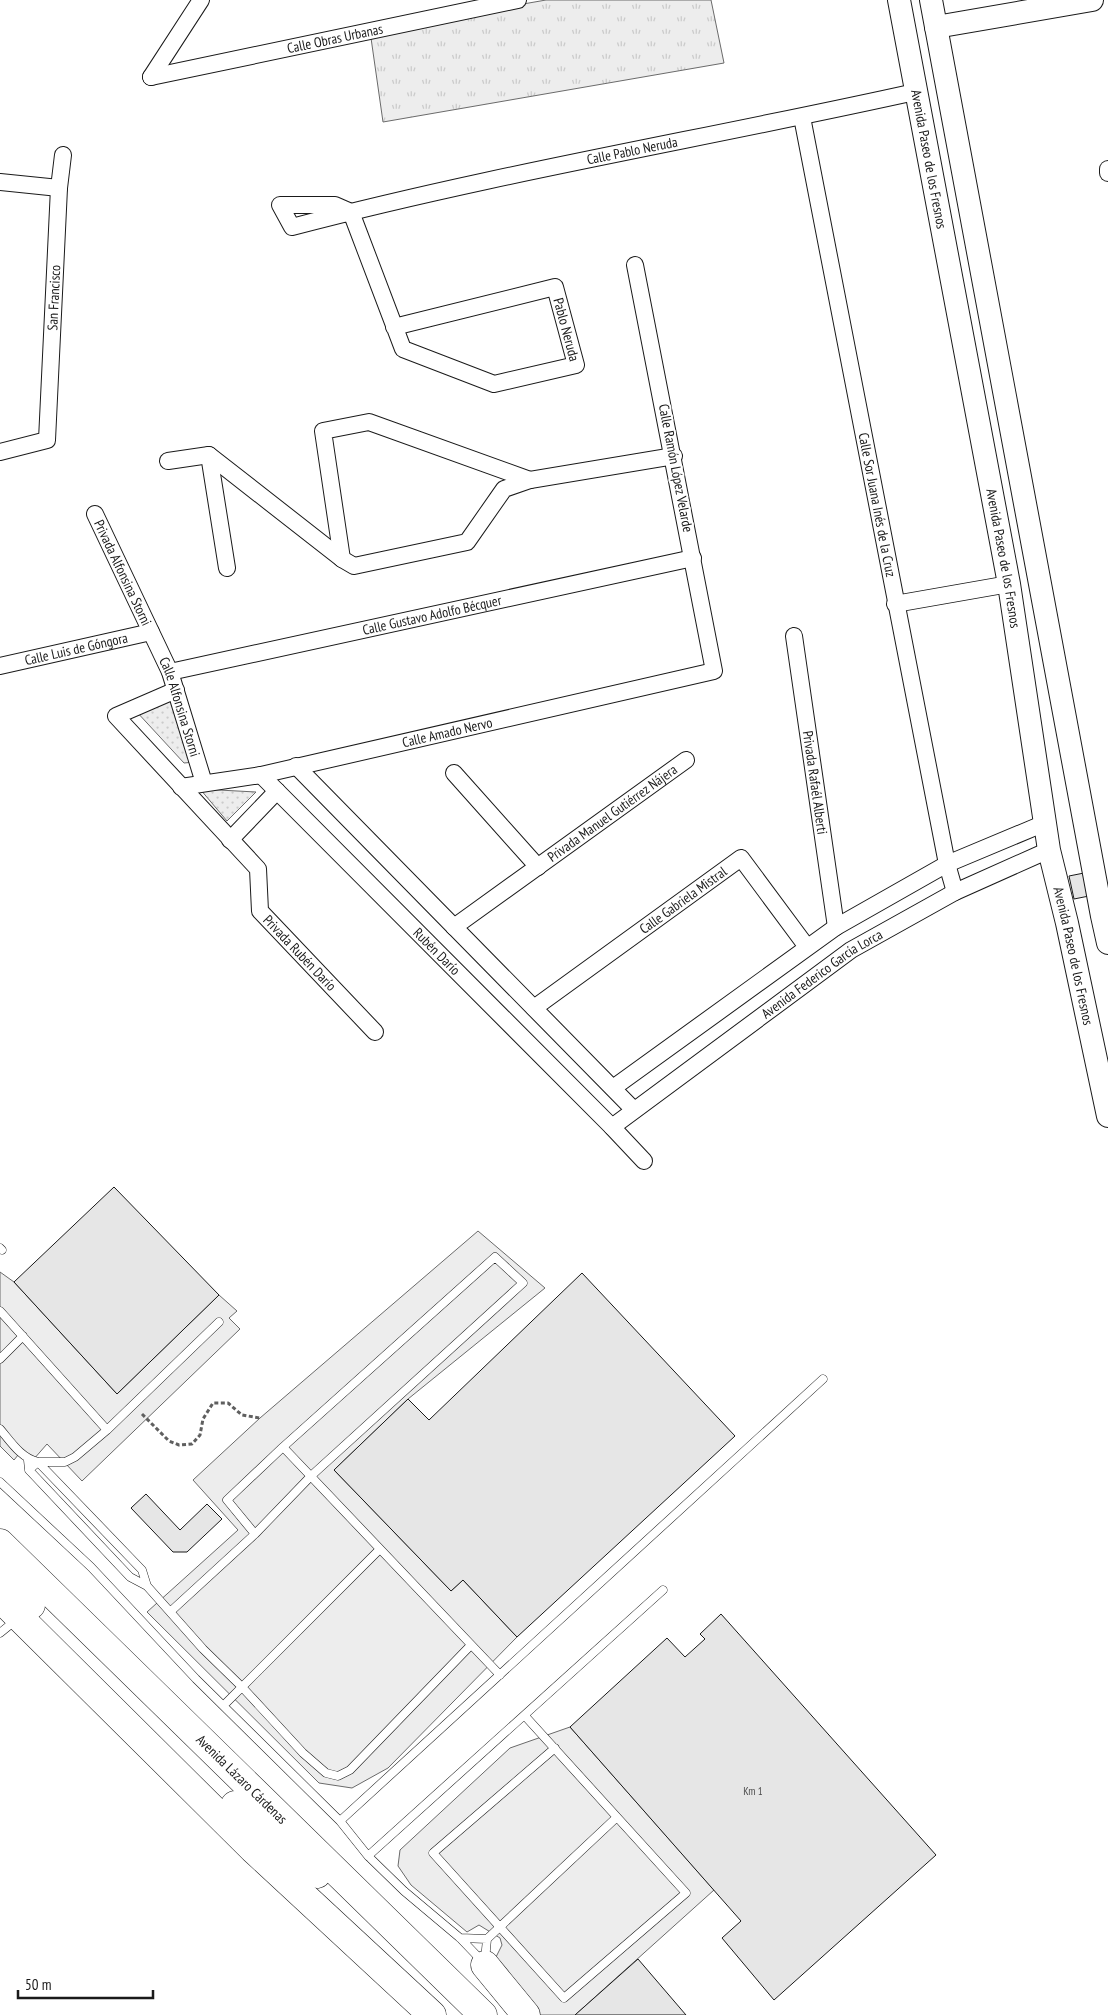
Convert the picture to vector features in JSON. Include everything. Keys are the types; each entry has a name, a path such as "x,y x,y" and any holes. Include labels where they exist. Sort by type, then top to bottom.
{"highway":[{"name":"Avenida Lázaro Cárdenas","path":"0,1543 482,2015"},
{"path":"0,1575 254,1825 307,1867 396,1929"},
{"path":"0,1598 10,1625 432,2015"},
{"path":"486,1952 526,2015"}],"street":[{"name":"Calle Obras Urbanas","path":"200,0 151,76 518,0"},
{"name":"Avenida Paseo de los Fresnos","path":"899,0 1009,584 1049,850 1105,1092 1108,1116"},
{"path":"931,0 1047,621 1105,916 1108,944 1073,950"},
{"path":"936,28 1040,5 1092,0"},
{"name":"Calle Pablo Neruda","path":"351,212 915,92"},
{"name":"Calle Sor Juana Inés de la Cruz","path":"802,117 895,604 947,864 956,892"},
{"name":"San Francisco","path":"0,452 47,440 59,188 63,155"},
{"path":"0,182 59,188"},
{"name":"Pablo Neruda","path":"351,212 394,327 403,349 494,384 576,365 555,287 394,327"},
{"name":"Calle Ramón López Velarde","path":"635,265 674,456 714,671"},
{"path":"342,560 324,431 369,422 530,480"},
{"path":"168,461 209,455 342,560 354,566 467,542 504,489 530,480 674,456"},
{"path":"209,455 227,568"},
{"name":"Privada Alfonsina Storni","path":"95,514 151,632"},
{"name":"Calle Gustavo Adolfo Bécquer","path":"170,672 693,558"},
{"path":"895,604 1009,584"},
{"path":"1015,626 1047,621"},
{"name":"Calle Luis de Góngora","path":"0,666 151,632"},
{"name":"Calle Alfonsina Storni","path":"151,632 170,672 204,783"},
{"name":"Privada Rafaél Alberti","path":"794,636 836,927"},
{"name":"Calle Amado Nervo","path":"181,787 261,775 714,671"},
{"path":"176,690 116,716 230,840 277,791"},
{"name":"Privada Manuel Gutiérrez Nájera","path":"454,927 686,760"},
{"path":"296,766 634,1110"},
{"path":"454,773 538,867"},
{"name":"Rubén Darío","path":"261,775 644,1161"},
{"name":"Avenida Federico García Lorca","path":"613,1088 836,927 947,864 1045,823"},
{"name":"Privada Rubén Darío","path":"230,840 258,869 260,911 375,1032"},
{"name":"Avenida Federico García Lorca","path":"612,1127 851,950 956,892 1049,850"},
{"name":"Calle Gabriela Mistral","path":"534,1008 741,858 807,947"},
{"path":"1067,923 1105,916"}],"lane":[{"path":"170,1612 255,1534 311,1476 523,1282 495,1257 283,1447 227,1500 255,1534"},
{"path":"0,1310 107,1430"},
{"path":"28,1460 65,1462 75,1457 107,1430 219,1322"},
{"path":"0,1358 23,1336"},
{"path":"340,1821 823,1379"},
{"path":"0,1429 28,1460 29,1470 130,1577 147,1586 202,1649 242,1687 303,1753 326,1773 338,1776 350,1770 471,1645"},
{"path":"283,1447 500,1675"},
{"path":"29,1470 38,1462"},
{"path":"38,1462 142,1570 147,1586"},
{"path":"0,1482 91,1567 196,1679 340,1821 368,1856 404,1891 460,1938 486,1952"},
{"path":"224,1705 380,1549"},
{"path":"368,1856 663,1590"},
{"path":"525,1716 556,1748 686,1893 564,1998 498,1928 432,1853 556,1748"},
{"path":"486,1952 498,1928 617,1817"},
{"path":"460,1938 486,1952"}],"path":[{"path":"133,1404 169,1440 179,1445 192,1444 200,1435 203,1419 213,1404 228,1403 242,1415 260,1418"}],"green space":[{"path":"546,0 711,0 724,63 383,122 370,31"},
{"path":"171,697 195,762 184,763 135,710"},
{"path":"200,789 256,792 227,821"}],"shaded area":[{"path":"478,1231 545,1288 408,1399 334,1470 451,1591 463,1580 517,1637 388,1768 352,1788 319,1783 147,1612 238,1530 193,1480 260,1418"},
{"path":"0,1272 14,1282 117,1394 219,1295 237,1311 229,1318 240,1329 82,1481 47,1444 33,1460 23,1449 14,1460 0,1446"},
{"path":"570,1727 714,1890 575,2015 539,2015 493,1963 502,1945 500,1938 479,1925 467,1932 411,1885 398,1866 400,1850 510,1748"}],"building":[{"path":"1084,873 1089,896 1074,899 1069,876"},
{"path":"114,1187 219,1295 117,1394 14,1282"},
{"path":"582,1273 735,1436 517,1637 463,1580 451,1591 334,1470 408,1399 429,1420"},
{"path":"146,1494 180,1530 207,1504 222,1519 187,1552 173,1552 131,1508"},
{"path":"721,1614 936,1855 774,2000 722,1938 741,1921 570,1727 667,1638 685,1657 705,1639 700,1634"},
{"path":"638,1959 686,2015 575,2015"}]}
